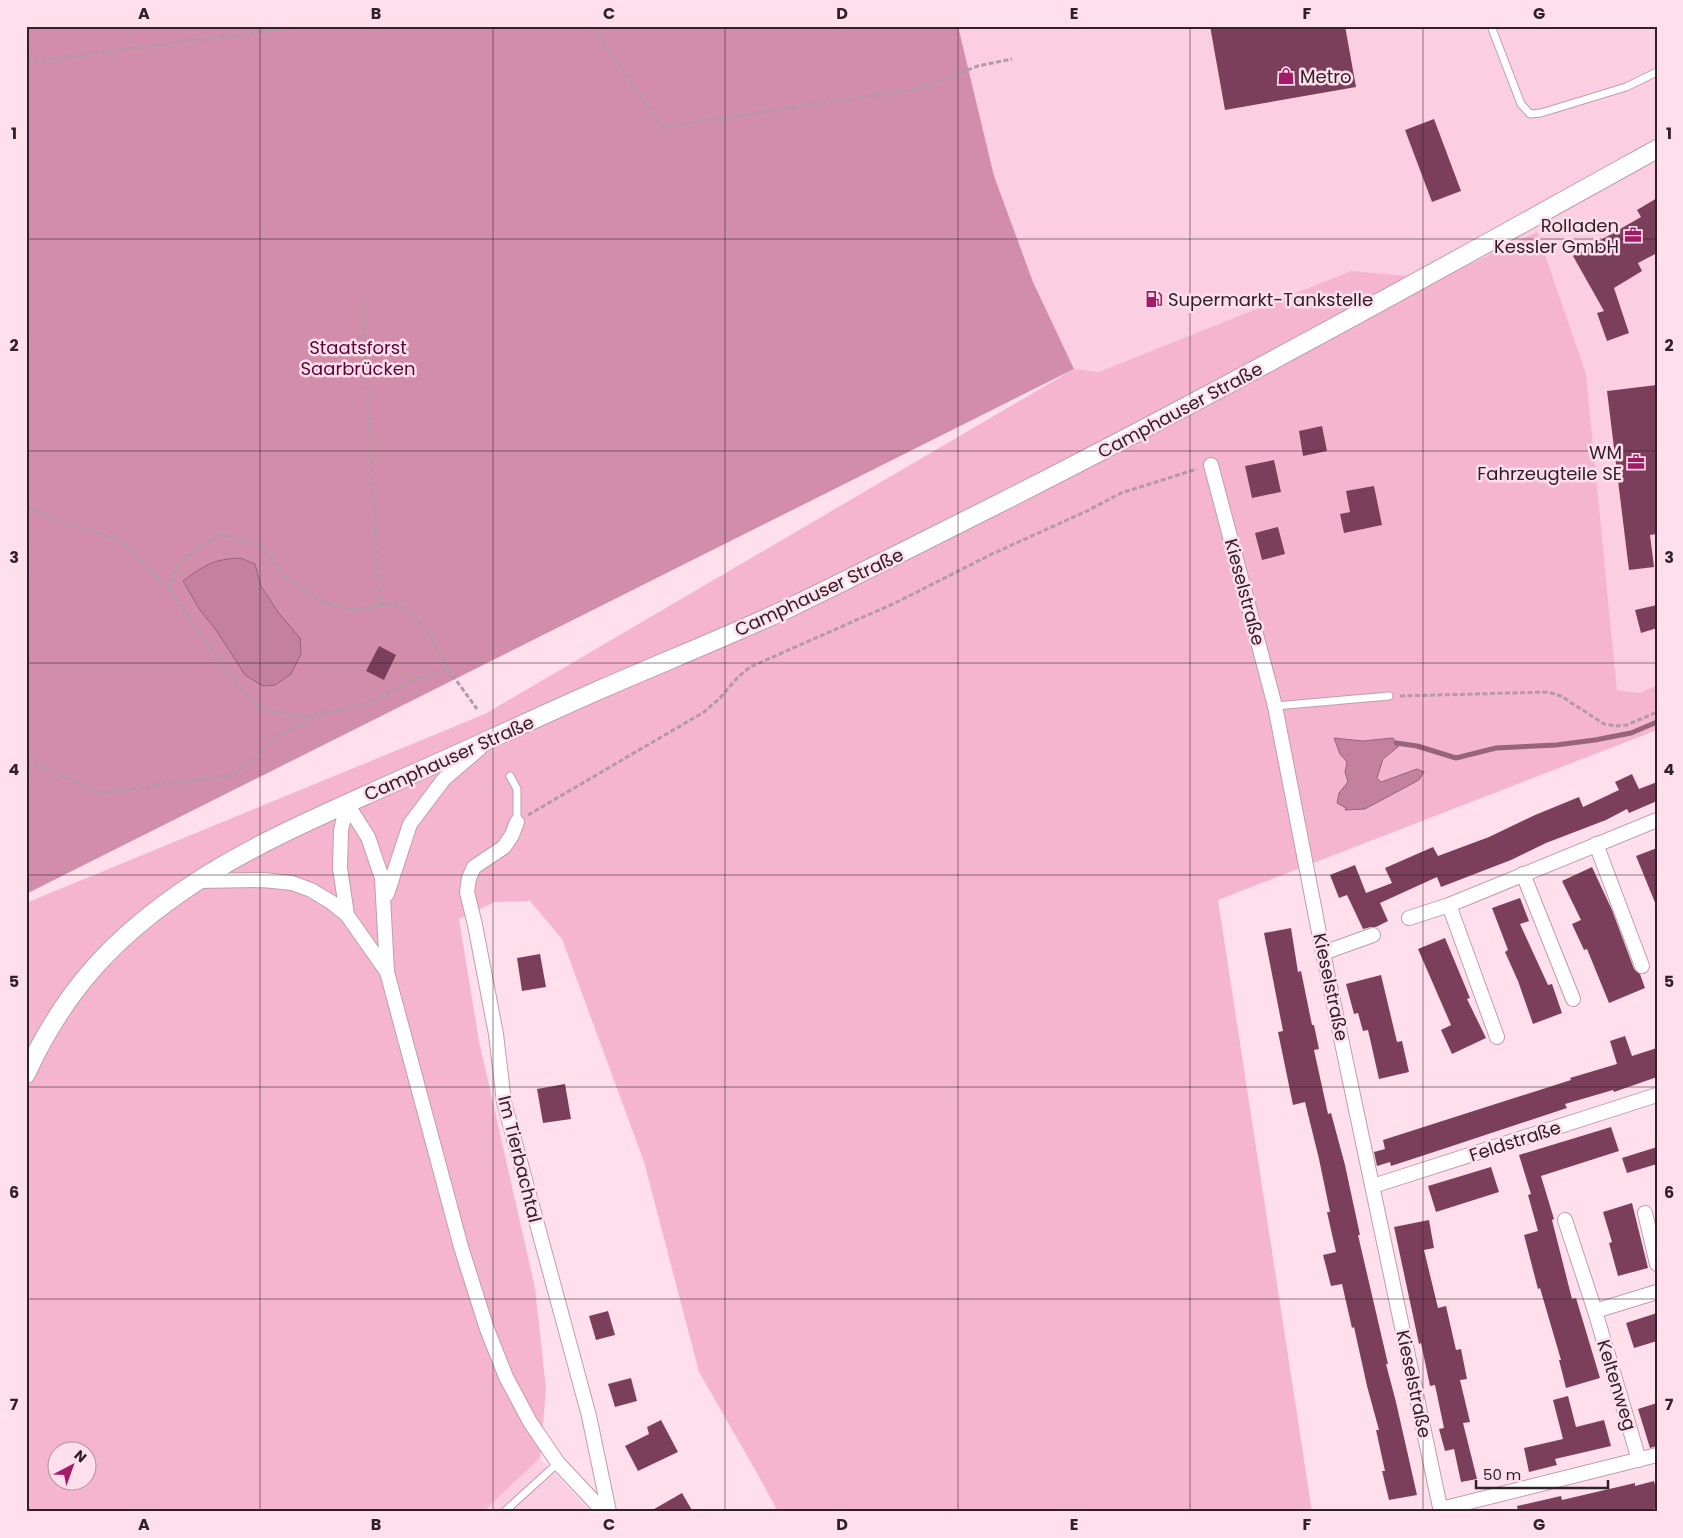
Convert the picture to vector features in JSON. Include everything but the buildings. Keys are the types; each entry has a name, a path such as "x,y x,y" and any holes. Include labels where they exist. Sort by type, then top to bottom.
{"street":[{"name":"Camphauser Straße","path":"26,1074 54,1020 94,967 119,941 146,918 197,881 279,834 600,690 711,643 884,562 1211,394 1393,296 1657,149"},
{"name":"Kieselstraße","path":"1211,465 1275,706 1323,953 1441,1510"},
{"path":"384,902 410,824 444,779 491,739"},
{"path":"347,804 368,837 382,878 387,972 461,1247 487,1329 506,1378 530,1422 558,1463 604,1512"},
{"path":"347,804 341,830 340,868 347,915"},
{"path":"1409,918 1449,904 1657,820"},
{"name":"Im Tierbachtal","path":"517,822 512,835 504,847 474,867 469,878 467,892 496,1034 504,1102 589,1416 609,1512"},
{"path":"1596,844 1642,966"},
{"path":"1523,874 1572,999"},
{"path":"197,881 263,880 292,883 311,890 331,902 347,915 387,972"},
{"path":"1449,904 1497,1037"},
{"path":"1323,953 1373,935"},
{"name":"Feldstraße","path":"1373,1186 1657,1095"},
{"path":"1645,1213 1657,1264"},
{"name":"Keltenweg","path":"1565,1220 1640,1460"},
{"path":"1595,1311 1657,1292"},
{"path":"1441,1510 1657,1455"}],"lane":[{"path":"1491,26 1521,104 1530,114 1541,113 1626,87 1657,72"},
{"path":"1275,706 1389,696"},
{"path":"510,776 516,789 517,822"},
{"path":"504,1512 558,1463"}],"path":[{"path":"26,62 307,26"},
{"path":"591,26 662,127 918,89 978,66 1012,59"},
{"path":"362,295 380,606"},
{"path":"517,822 704,712 720,698 738,676 750,667 895,603 992,554 1087,512 1121,493 1211,465"},
{"path":"26,506 47,516 121,541 169,589 224,668 245,693 260,706 274,712 305,717 371,702 412,680 448,669"},
{"path":"169,589 177,566 198,548 222,534 260,545 286,578 323,602 355,610 392,603 407,609 428,631 448,669 477,708"},
{"path":"1389,696 1548,692 1561,696 1604,724 1616,726 1627,725 1657,712"},
{"path":"26,760 101,793 236,774 276,737 319,714"}],"shaded area":[{"path":"958,26 1657,26 1657,685 1640,693 1617,690 1586,374 1439,279 1099,372 1074,369 1033,282 994,176"},
{"path":"1537,232 1586,374 1617,690 1640,693 1657,685 1657,730 1218,900 1312,1512 778,1512 699,1372 644,1162 562,939 530,901 495,902 459,919 479,1041 535,1288 546,1389 540,1458 483,1512 26,1512 26,903 485,714 1074,369 1099,372 1351,271 1439,279"},
{"path":"240,558 255,564 261,586 278,612 300,638 301,654 291,674 275,685 263,686 245,675 216,630 200,610 183,581 209,564"},
{"path":"1334,738 1363,741 1393,738 1399,746 1383,759 1377,778 1381,782 1417,769 1424,772 1419,780 1365,809 1345,810 1346,808 1337,803 1339,793 1348,782 1345,772 1347,762 1340,754"},
{"path":"540,1458 591,1512 483,1512"}],"green space":[{"name":"Staatsforst Saarbrücken","path":"26,26 958,26 994,176 1033,282 1074,369 26,894"}],"waterway":[{"path":"1396,743 1417,746 1456,758 1496,748 1556,745 1595,740 1631,733 1657,722"}],"place":[{"name":"Metro","path":"1286,76"},
{"name":"Rolladen Kessler GmbH","path":"1633,235"},
{"name":"Supermarkt-Tankstelle","path":"1154,299"},
{"name":"WM Fahrzeugteile SE","path":"1636,462"}]}
